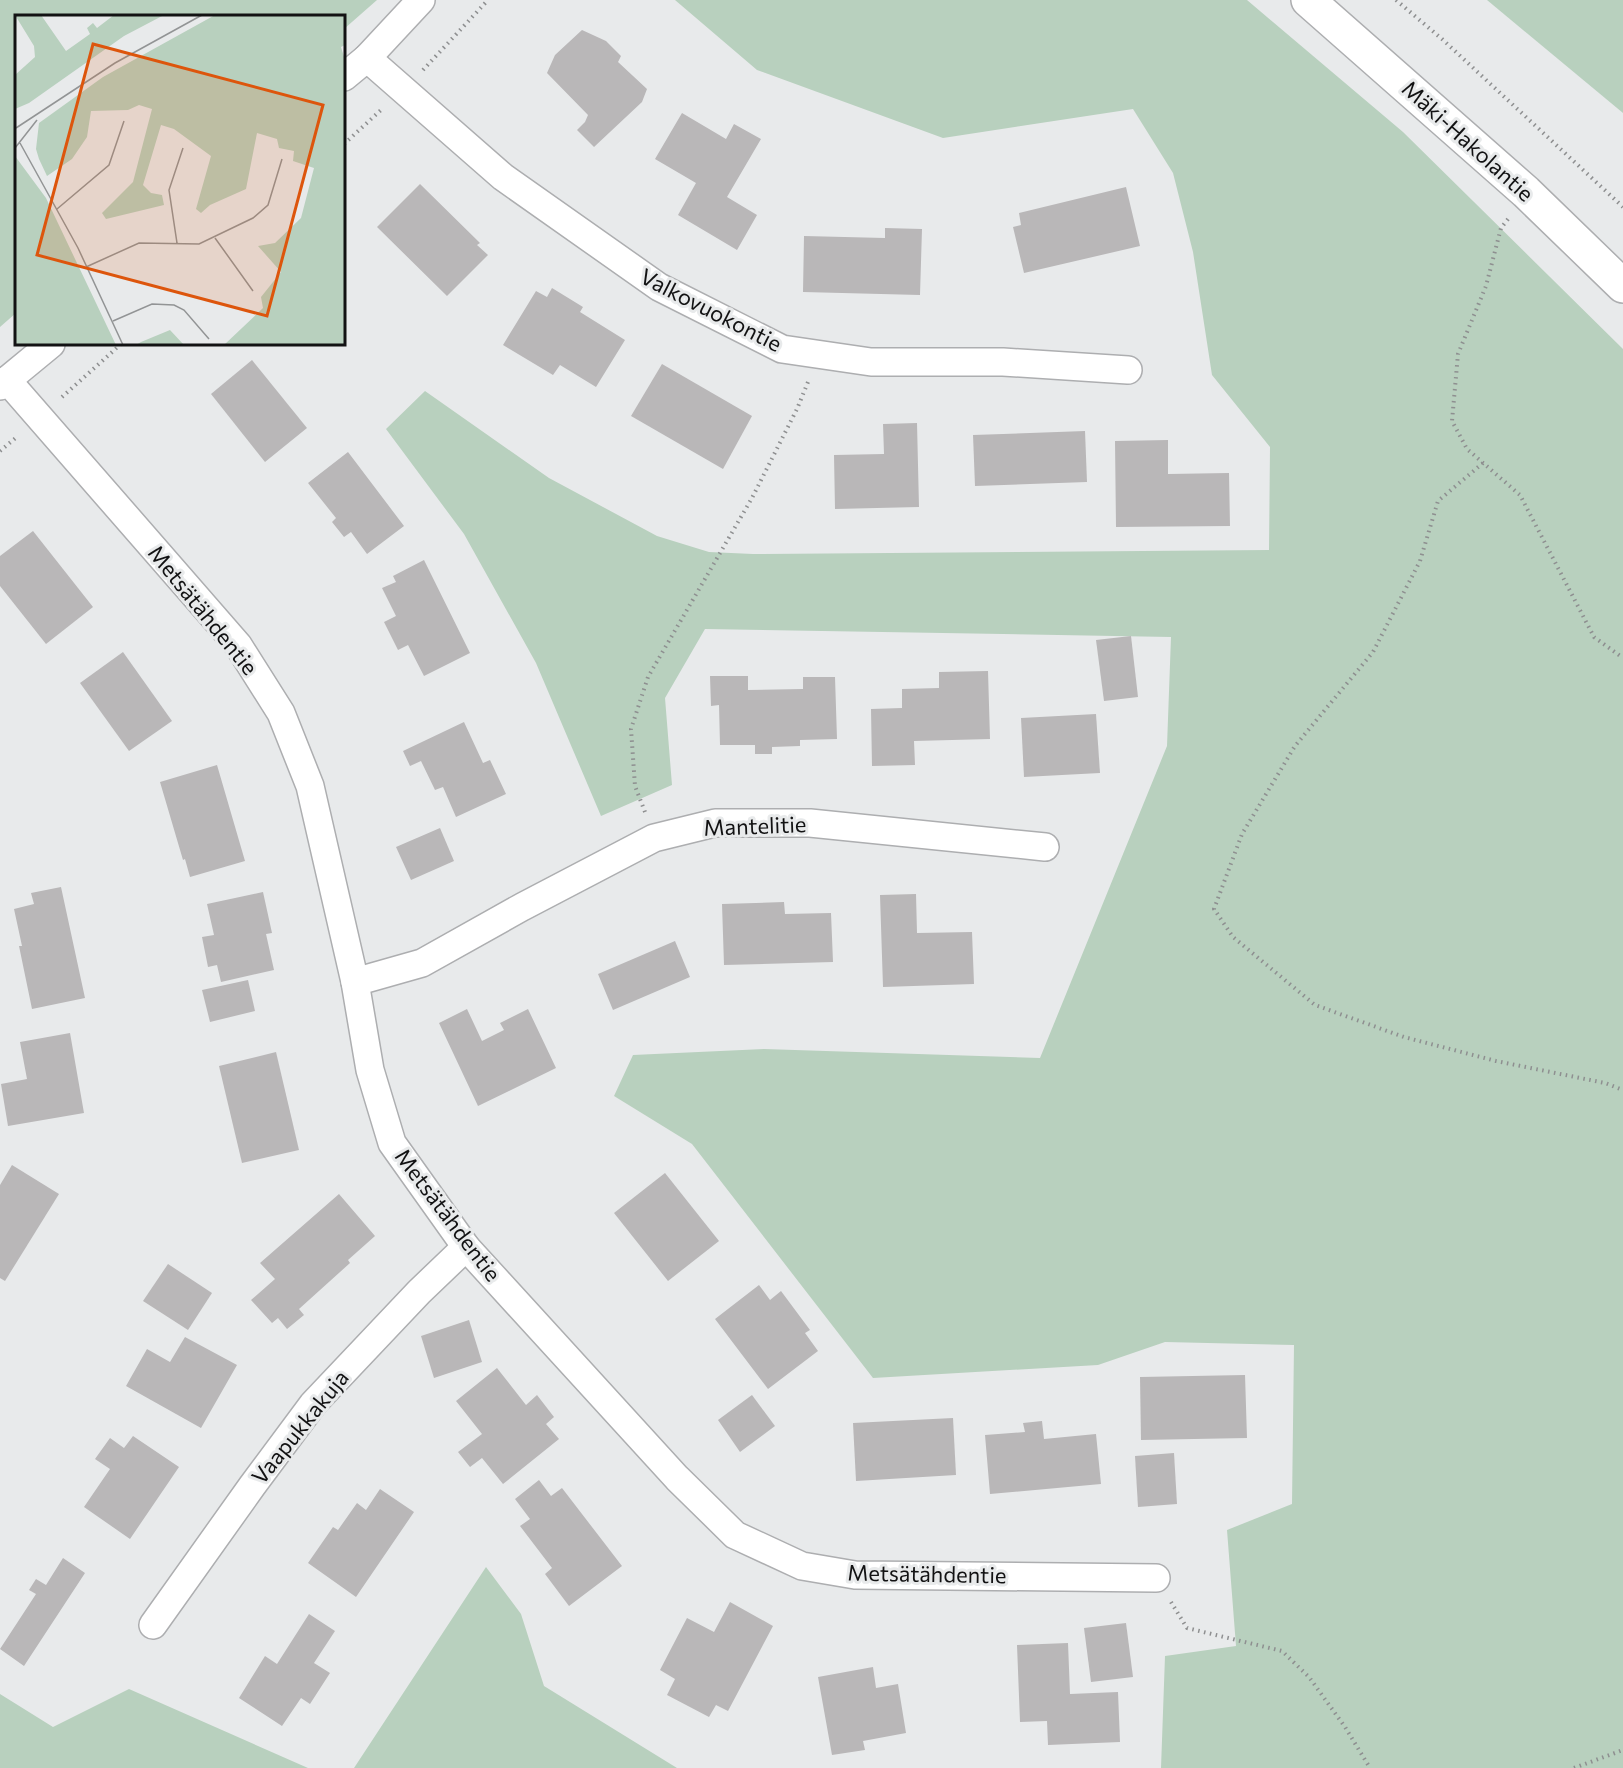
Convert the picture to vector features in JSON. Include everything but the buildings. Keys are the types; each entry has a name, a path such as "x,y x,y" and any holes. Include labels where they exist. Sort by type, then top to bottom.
{"street":[{"path":"345,76 367,58 422,0"},
{"name":"Mäki-Hakolantie","path":"1308,0 1526,192 1623,286"},
{"name":"Valkovuokontie","path":"367,58 503,177 659,288 782,349 871,362 1003,362 1128,370"},
{"path":"4,383 50,345"},
{"name":"Metsätähdentie","path":"4,383 238,645 281,713 310,786 355,982 370,1070 392,1143 466,1247 677,1478 735,1535 802,1566 855,1575 1156,1578"},
{"name":"Mantelitie","path":"355,982 422,963 522,907 654,838 714,823 810,823 1045,847"},
{"name":"Vaapukkakuja","path":"153,1625 313,1404 419,1292 466,1247"}],"path":[{"path":"1396,0 1450,46 1623,207"},
{"path":"1501,228 1486,286 1458,354 1452,421 1467,449 1520,495 1594,637 1623,658"},
{"path":"654,838 635,786 631,729 648,677 752,498 797,409 818,354"},
{"path":"1483,463 1438,501 1420,561 1373,652 1295,746 1242,834 1214,909 1233,937 1315,1005 1404,1037 1496,1061 1605,1083 1623,1090"},
{"path":"1156,1578 1188,1628 1282,1651 1309,1677 1370,1768"},
{"path":"1574,1768 1623,1750"}],"green space":[{"path":"0,0 377,0 345,28 345,15 15,15 15,314 0,327"},
{"path":"675,0 1247,0 1403,132 1623,349 1623,1768 1161,1768 1165,1656 1236,1646 1227,1530 1292,1504 1294,1345 1165,1342 1098,1365 873,1378 692,1144 614,1096 633,1055 764,1049 1040,1058 1167,746 1171,637 705,629 665,698 672,785 601,816 536,663 464,534 386,429 425,391 549,478 657,536 709,552 753,554 1269,550 1270,447 1212,375 1193,252 1173,173 1133,109 943,138 757,70"},
{"path":"1487,0 1623,0 1623,113"},
{"path":"486,1567 521,1614 544,1686 677,1768 354,1768"},
{"path":"129,1689 308,1768 0,1768 0,1694 53,1727"}]}
